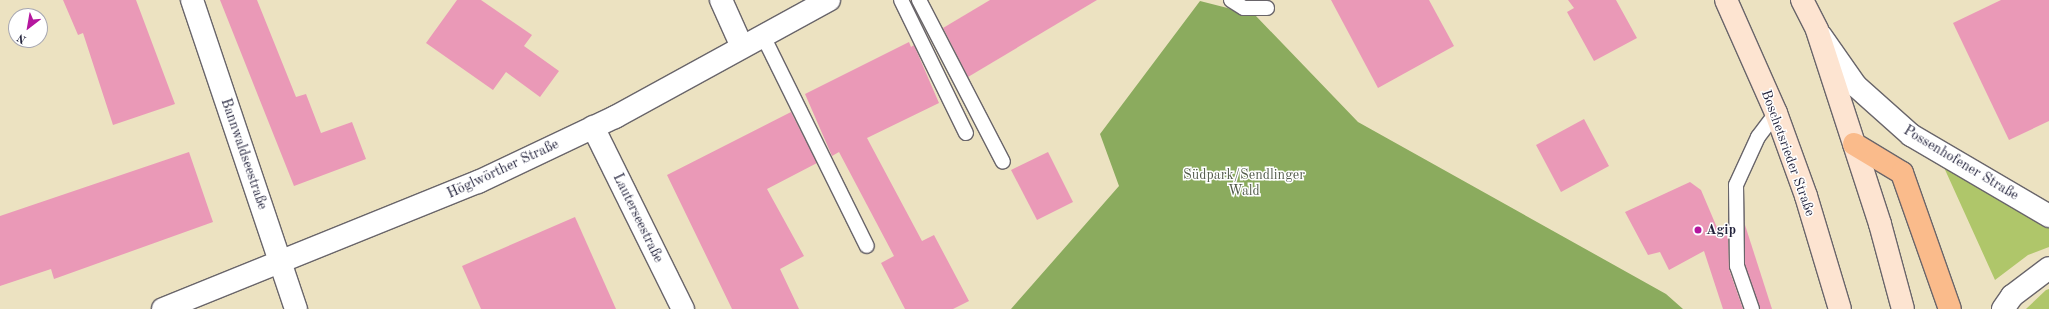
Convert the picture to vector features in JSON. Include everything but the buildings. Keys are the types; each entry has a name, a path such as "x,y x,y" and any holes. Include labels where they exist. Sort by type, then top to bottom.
{"highway":[{"path":"1854,144 1902,173 1950,309"}],"main road":[{"name":"Boschetsrieder Straße","path":"1726,0 1776,113 1806,196 1840,309"},
{"path":"1802,0 1817,30 1854,144 1903,309"}],"street":[{"name":"Bannwaldseestraße","path":"192,0 296,309"},
{"path":"721,0 742,47"},
{"name":"Höglwörther Straße","path":"163,309 281,264 478,182 593,127 829,0"},
{"name":"Possenhofener Straße","path":"1817,30 1856,86 1911,135 2049,216"},
{"name":"Lauterseestraße","path":"593,127 683,309"},
{"path":"2003,309 2012,296 2049,268"}],"lane":[{"path":"901,0 966,133"},
{"path":"918,0 1003,162"},
{"path":"1231,0 1244,8 1267,8"},
{"path":"763,36 867,246"},
{"path":"1752,309 1738,266 1736,185 1758,137 1776,113"}],"green space":[{"name":"Südpark/Sendlinger Wald","path":"1200,1 1255,15 1358,122 1666,294 1683,309 1011,309 1119,186 1100,134"},
{"path":"1942,163 2049,225 2049,247 2028,255 1995,280"},
{"path":"2049,289 2049,309 2026,309 2046,290"}],"place":[{"name":"Agip","path":"1698,230"}]}
